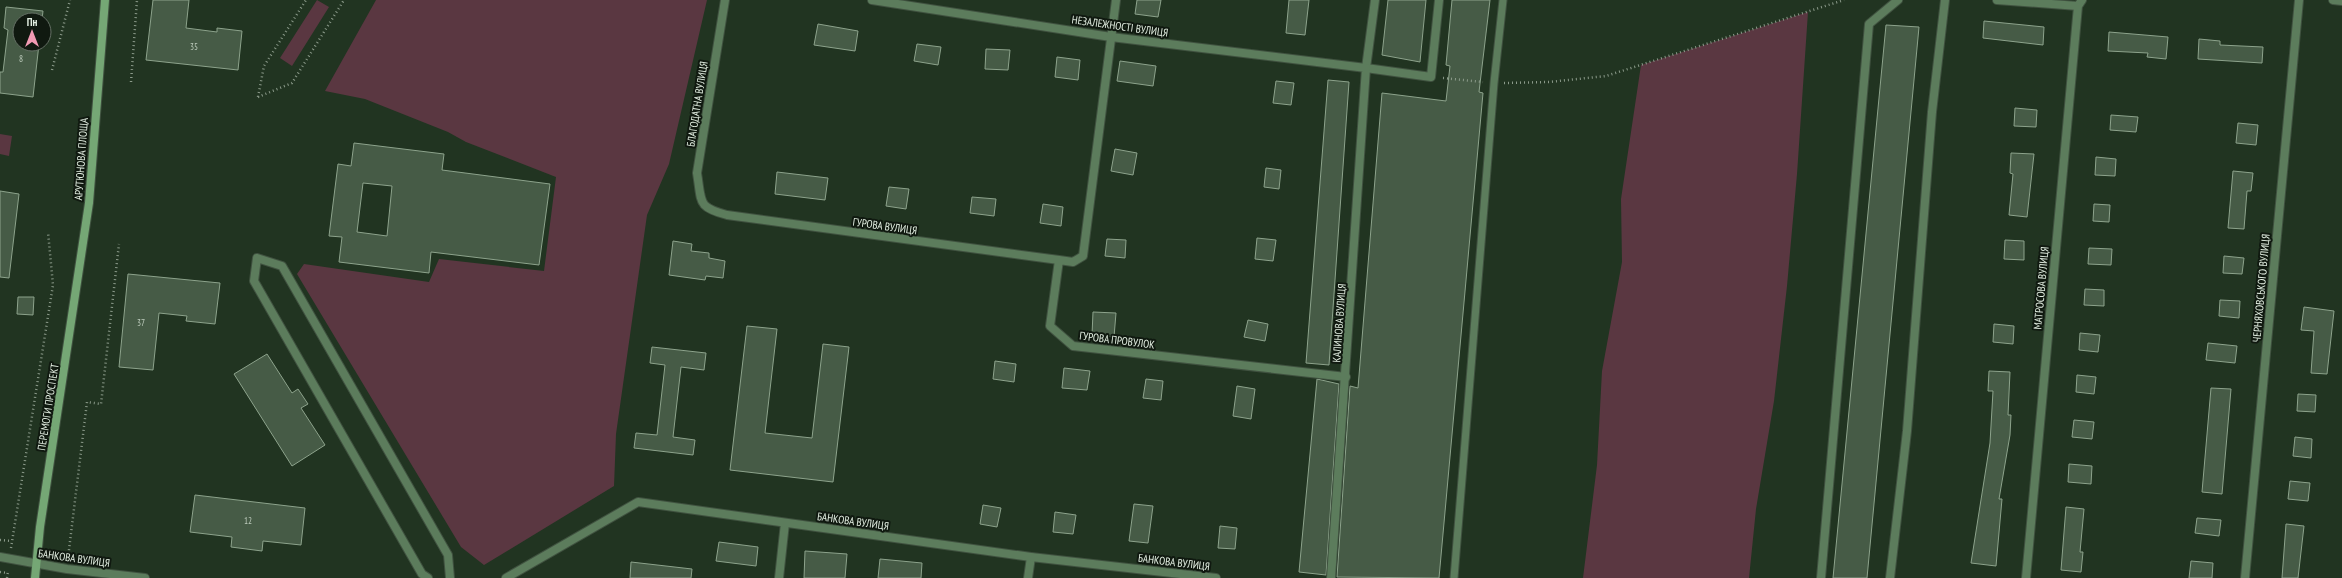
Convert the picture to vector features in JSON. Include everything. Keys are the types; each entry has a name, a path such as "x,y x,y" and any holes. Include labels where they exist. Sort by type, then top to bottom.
{"main road":[{"name":"АРУТЮНОВА ПЛОЩА","path":"85,240 105,0"},
{"name":"ПЕРЕМОГИ ПРОСПЕКТ","path":"35,578 85,240"}],"street":[{"name":"БЛАГОДАТНА ВУЛИЦЯ","path":"708,210 701,201 696,173 725,0"},
{"name":"НЕЗАЛЕЖНОСТІ ВУЛИЦЯ","path":"872,0 1111,36 1366,68"},
{"path":"1059,260 1073,262 1083,256 1116,0"},
{"name":"КАЛИНОВА ВУЛИЦЯ","path":"1331,578 1346,377 1366,68 1375,0"},
{"path":"1366,68 1431,76 1439,0"},
{"path":"1821,578 1869,24 1898,0"},
{"path":"1890,578 1907,431 1932,112 1945,0"},
{"path":"1996,0 2080,3"},
{"name":"ЧЕРНЯХОВСЬКОГО ВУЛИЦЯ","path":"2245,578 2299,0"},
{"path":"2333,0 2342,1"},
{"name":"МАТРОСОВА ВУЛИЦЯ","path":"2026,578 2080,3"},
{"name":"ГУРОВА ВУЛИЦЯ","path":"708,210 727,215 1059,260"},
{"path":"428,578 422,574 254,281 257,258 282,266 448,555 450,578"},
{"name":"ГУРОВА ПРОВУЛОК","path":"1059,260 1050,326 1073,346 1346,377"},
{"name":"БАНКОВА ВУЛИЦЯ","path":"506,578 638,502 1031,557 1216,578"},
{"path":"779,578 785,523"},
{"name":"БАНКОВА ВУЛИЦЯ","path":"0,557 67,569 145,578"},
{"path":"1028,578 1031,557"}],"lane":[{"path":"1454,578 1494,83 1503,0"}],"path":[{"path":"52,70 70,0"},
{"path":"131,82 137,0"},
{"path":"306,0 264,66 258,97 292,83 344,0"},
{"path":"1431,76 1494,83 1549,82 1606,76 1844,0"},
{"path":"7,578 53,285 48,232"},
{"path":"67,569 87,402 101,404 119,244"},
{"path":"0,540 12,541"},
{"path":"0,572 8,573"}],"shaded area":[{"path":"317,0 329,7 292,66 280,58"},
{"path":"376,0 707,0 669,164 647,215 616,434 614,486 484,565 461,547 297,274 304,264 429,282 439,259 544,271 556,177 466,142 448,132 365,99 325,91"},
{"path":"1808,12 1797,174 1787,286 1774,401 1756,509 1749,578 1583,578 1597,465 1602,371 1622,262 1621,199 1641,65"},
{"path":"0,134 12,136 9,156 0,154"}],"building":[{"path":"153,0 189,0 186,28 217,32 217,28 242,31 238,70 146,60"},
{"path":"1137,0 1161,0 1158,17 1135,14"},
{"path":"1289,0 1309,0 1305,35 1286,33"},
{"path":"1388,0 1426,0 1420,62 1382,55"},
{"path":"1452,0 1490,0 1479,92 1483,93 1439,578 1337,577 1350,386 1358,388 1382,93 1446,101 1450,66 1446,65"},
{"path":"6,7 43,11 12,12 12,52 38,52 33,97 0,93 0,72 3,72 8,30 4,28"},
{"path":"1984,21 2044,27 2043,45 1983,38"},
{"path":"818,24 858,31 855,51 814,45"},
{"path":"1886,25 1919,27 1867,578 1833,578"},
{"path":"2109,32 2168,37 2166,59 2147,57 2148,53 2108,51"},
{"path":"2199,39 2220,41 2220,45 2263,47 2262,63 2198,59"},
{"path":"917,44 941,47 938,65 914,61"},
{"path":"986,49 1010,50 1008,70 985,69"},
{"path":"1057,57 1080,60 1078,80 1055,77"},
{"path":"1120,61 1156,66 1153,86 1117,81"},
{"path":"1328,80 1349,82 1329,365 1306,363"},
{"path":"1276,81 1294,83 1291,105 1273,103"},
{"path":"2015,108 2037,110 2036,127 2014,126"},
{"path":"2111,115 2138,117 2136,132 2110,130"},
{"path":"2238,123 2258,125 2256,145 2236,143"},
{"path":"354,143 444,154 442,170 550,184 539,265 431,252 429,273 339,262 342,237 329,236 338,164 351,166","holes":["363,183 392,186 387,236 357,232"]},
{"path":"1115,149 1137,153 1133,175 1111,171"},
{"path":"2011,153 2034,154 2027,217 2009,215 2013,174 2010,173"},
{"path":"2096,157 2116,159 2115,176 2095,175"},
{"path":"1266,168 1281,170 1279,189 1264,187"},
{"path":"2233,171 2253,173 2251,191 2247,191 2244,229 2228,228"},
{"path":"777,172 828,178 825,200 775,194"},
{"path":"889,187 909,189 906,209 886,206"},
{"path":"0,191 19,194 9,278 0,277"},
{"path":"972,197 996,199 994,216 970,213"},
{"path":"1043,204 1063,207 1061,226 1040,223"},
{"path":"2094,204 2110,205 2109,222 2093,221"},
{"path":"1257,238 1276,240 1273,261 1255,259"},
{"path":"1107,239 1126,240 1125,258 1105,256"},
{"path":"2005,240 2024,241 2024,260 2004,259"},
{"path":"673,241 692,244 691,251 709,253 709,258 725,261 723,278 706,276 705,280 669,275"},
{"path":"2089,248 2112,249 2111,265 2088,264"},
{"path":"2224,256 2244,258 2242,274 2223,273"},
{"path":"128,274 220,283 215,324 186,321 187,316 159,313 153,370 119,367"},
{"path":"2085,289 2104,290 2104,306 2084,305"},
{"path":"18,297 34,297 33,315 17,314"},
{"path":"2220,300 2240,301 2239,318 2219,316"},
{"path":"2304,307 2334,311 2327,374 2311,373 2314,331 2301,330"},
{"path":"1093,312 1116,313 1114,337 1092,335"},
{"path":"1248,320 1268,324 1265,341 1244,337"},
{"path":"1994,324 2014,326 2013,344 1993,342"},
{"path":"747,326 777,329 765,433 812,438 823,344 849,347 833,482 730,470"},
{"path":"2080,333 2100,335 2098,352 2079,350"},
{"path":"2208,343 2237,346 2235,363 2206,360"},
{"path":"652,347 706,353 704,370 681,367 673,437 695,440 693,455 634,448 636,433 657,435 665,365 650,363"},
{"path":"267,354 292,393 298,389 308,404 301,408 325,445 292,466 234,374"},
{"path":"995,361 1016,364 1014,382 993,379"},
{"path":"1064,368 1090,371 1087,390 1062,388"},
{"path":"1989,371 2010,372 2008,415 2011,415 2010,435 1999,499 2002,499 1996,566 1971,563 1990,443 1993,391 1988,391"},
{"path":"2077,375 2096,377 2094,394 2076,392"},
{"path":"1146,379 1163,381 1161,400 1143,398"},
{"path":"1317,379 1339,384 1326,575 1299,572"},
{"path":"1237,386 1255,389 1251,419 1233,416"},
{"path":"2211,388 2231,389 2222,494 2202,492"},
{"path":"2298,394 2316,395 2315,412 2297,411"},
{"path":"2074,420 2094,422 2092,439 2072,437"},
{"path":"2295,437 2312,439 2311,458 2293,456"},
{"path":"2069,464 2092,466 2091,484 2068,482"},
{"path":"2290,481 2310,483 2308,501 2288,499"},
{"path":"195,495 305,508 301,545 263,541 262,551 231,547 232,537 190,532"},
{"path":"1134,504 1153,506 1148,543 1129,541"},
{"path":"983,505 1001,508 997,527 980,524"},
{"path":"2066,507 2084,509 2080,552 2083,552 2081,572 2061,570"},
{"path":"1055,512 1076,515 1073,534 1053,532"},
{"path":"2197,518 2221,520 2219,536 2195,533"},
{"path":"2286,524 2304,526 2298,578 2282,578"},
{"path":"1220,526 1237,528 1235,549 1218,548"},
{"path":"719,542 758,547 756,566 716,561"},
{"path":"805,551 847,554 845,578 804,578"},
{"path":"880,559 922,563 921,578 878,578"},
{"path":"2191,561 2213,563 2212,578 2189,578"},
{"path":"631,562 692,569 691,578 630,578"}]}
